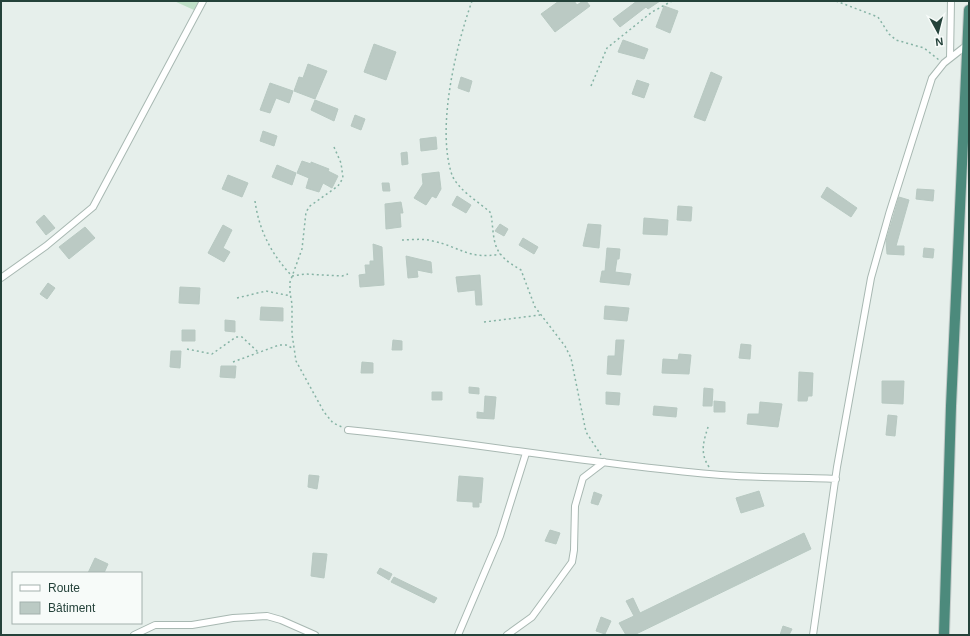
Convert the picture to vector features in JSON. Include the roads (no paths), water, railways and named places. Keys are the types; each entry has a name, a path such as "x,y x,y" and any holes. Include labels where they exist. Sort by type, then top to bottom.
{"highway":[{"path":"944,635 967,97 969,10"}],"street":[{"path":"1,278 46,246 93,207 203,1"},
{"path":"950,58 951,1"},
{"path":"813,635 836,479 871,278 889,214 932,78 944,63 967,45"},
{"path":"348,430 406,436 526,453 713,474 836,479"},
{"path":"458,635 500,536 526,453"},
{"path":"507,635 532,617 572,562 574,550 575,506 583,478 604,462"},
{"path":"134,635 155,625 192,625 233,618 266,616 281,620 315,635"}]}
